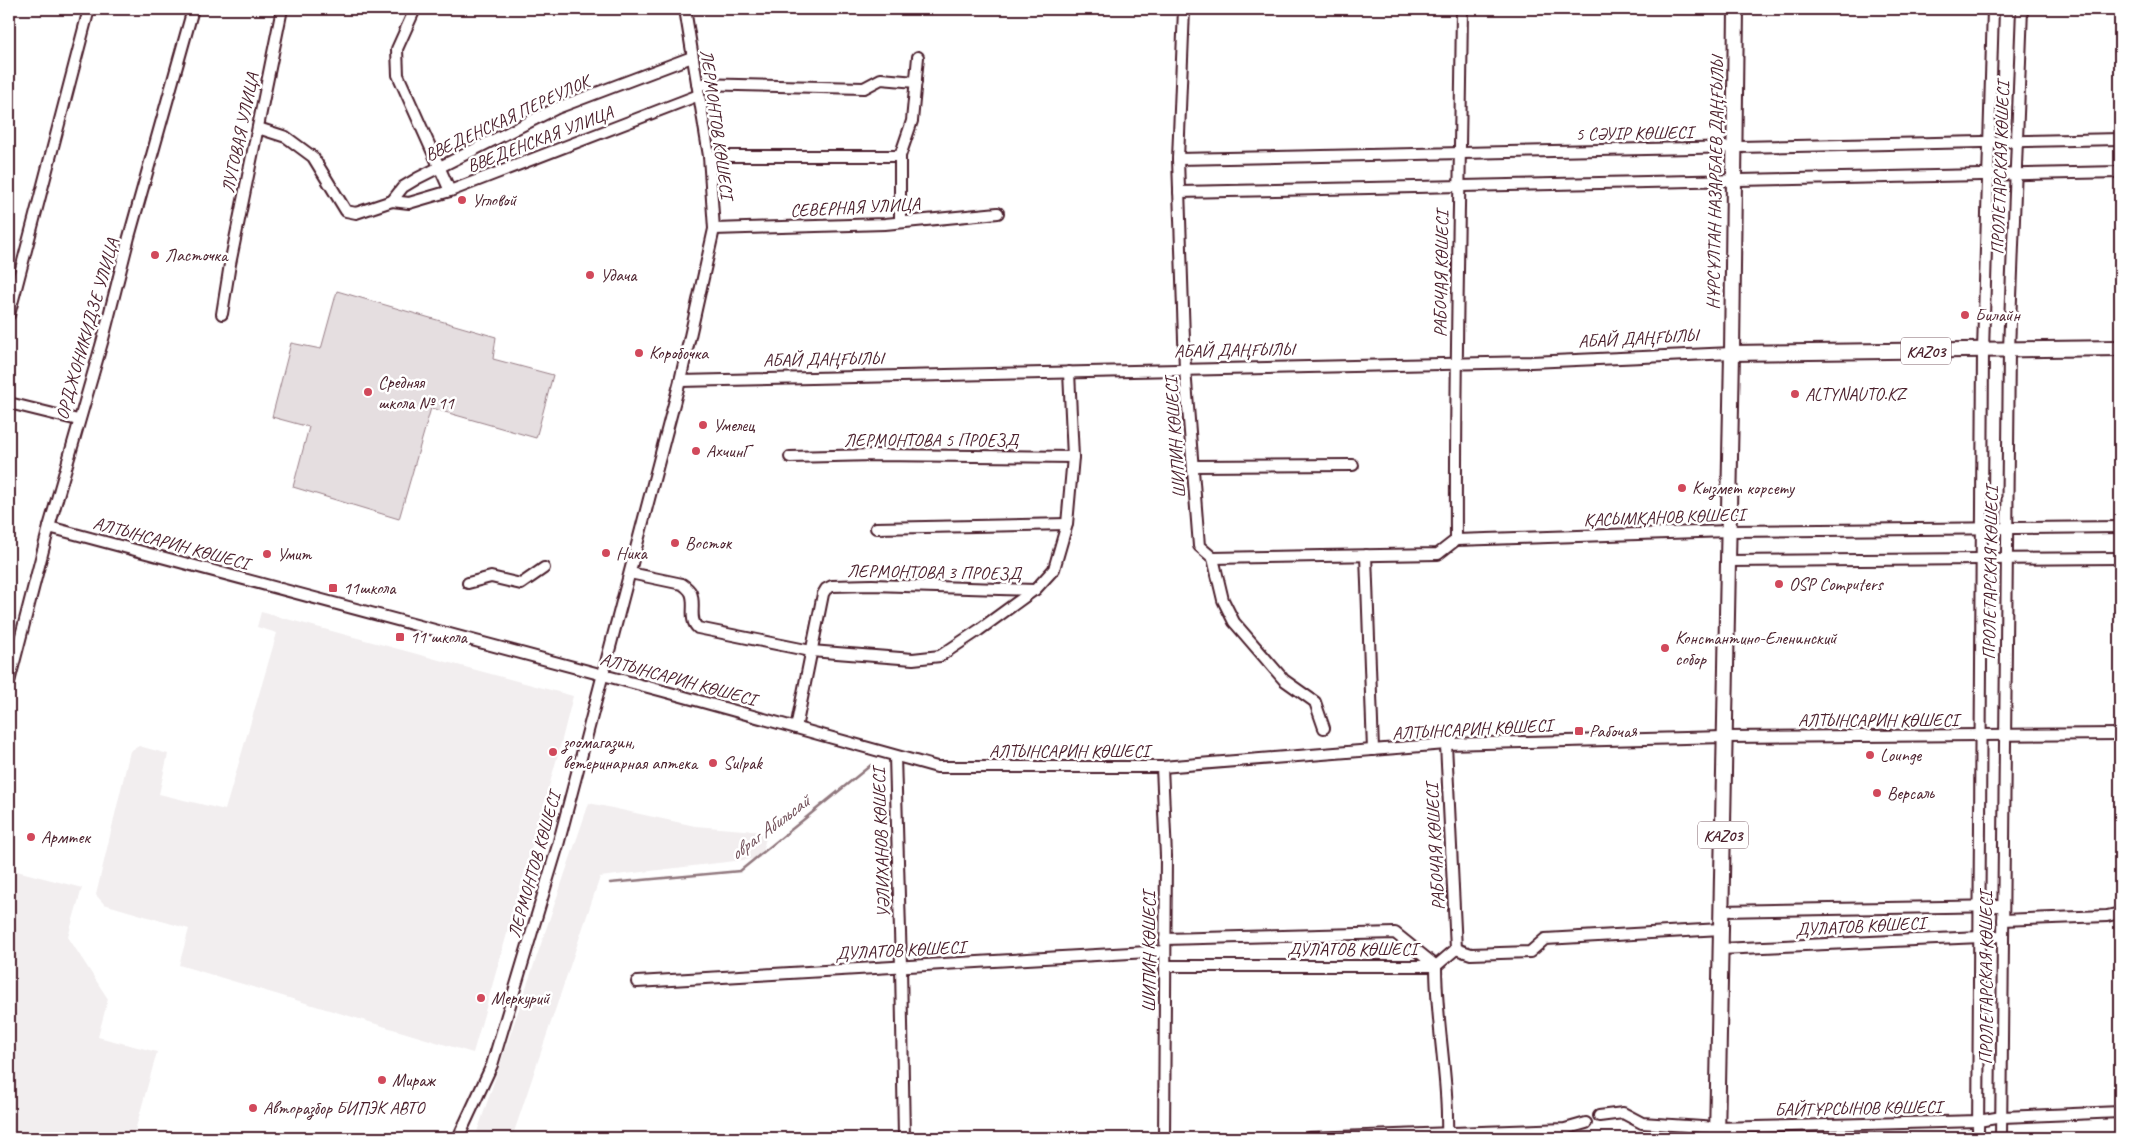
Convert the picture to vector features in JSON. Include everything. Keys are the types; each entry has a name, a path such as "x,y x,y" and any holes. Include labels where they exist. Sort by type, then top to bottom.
{"main road":[{"name":"НҰРСҰЛТАН НАЗАРБАЕВ ДАҢҒЫЛЫ","path":"1717,1133 1732,352 1736,9"},
{"name":"АБАЙ ДАҢҒЫЛЫ","path":"1732,352 1984,351 2120,348"}],"street":[{"path":"9,315 89,9"},
{"name":"ОРДЖОНИКИДЗЕ УЛИЦА","path":"9,682 11,662 78,420 103,338 129,237 193,9"},
{"name":"ЛУГОВАЯ УЛИЦА","path":"222,314 230,264 282,9"},
{"path":"415,9 397,49 398,75 450,191"},
{"name":"ЛЕРМОНТОВ КӨШЕСІ","path":"458,1138 492,1065 558,845 604,676 680,381 714,229 709,156 685,9"},
{"name":"ШИПИН КӨШЕСІ","path":"1184,9 1178,159 1185,370 1199,546 1213,558 1223,600 1234,622 1284,680 1315,702 1324,728"},
{"name":"РАБОЧАЯ КӨШЕСІ","path":"1456,540 1455,364 1462,9"},
{"name":"ПРОЛЕТАРСКАЯ КӨШЕСІ","path":"1978,1138 1984,351 1993,9"},
{"name":"ПРОЛЕТАРСКАЯ КӨШЕСІ","path":"2001,1138 2009,350 2022,9"},
{"name":"ВВЕДЕНСКАЯ ПЕРЕУЛОК","path":"258,128 286,137 313,158 344,207 350,212 356,213 392,201 403,187 557,108 692,57"},
{"path":"900,222 900,156 912,121 918,57"},
{"path":"697,84 864,88 881,79 916,82"},
{"name":"ВВЕДЕНСКАЯ УЛИЦА","path":"392,201 409,203 450,191 699,95"},
{"name":"5 СӘУІР КӨШЕСІ","path":"1178,159 2120,139"},
{"path":"709,156 900,156"},
{"path":"1179,192 2120,172"},
{"name":"СЕВЕРНАЯ УЛИЦА","path":"714,229 900,222 998,213"},
{"name":"АБАЙ ДАҢҒЫЛЫ","path":"680,381 1455,364 1732,352"},
{"path":"630,573 682,584 692,596 693,621 694,625 698,628 811,651 912,659 940,656 1034,590 1054,569 1067,524 1073,457 1070,372"},
{"path":"9,403 78,420"},
{"name":"ЛЕРМОНТОВА 5 ПРОЕЗД","path":"790,456 1073,457"},
{"path":"1193,466 1353,465"},
{"path":"876,528 1067,524"},
{"name":"АЛТЫНСАРИН КӨШЕСІ","path":"49,527 796,728 937,768 1162,767 1446,744 1724,737 2120,734"},
{"name":"ҚАСЫМҚАНОВ КӨШЕСІ","path":"1456,540 1728,531 2120,527"},
{"path":"1213,558 1438,554 1456,540"},
{"path":"1366,555 1373,750"},
{"path":"1727,561 2120,558"},
{"path":"468,583 491,577 521,584 544,568"},
{"name":"ЛЕРМОНТОВА 3 ПРОЕЗД","path":"796,728 823,594 826,589 832,586 1034,590"},
{"name":"РАБОЧАЯ КӨШЕСІ","path":"1446,744 1452,952"},
{"name":"УӘЛИХАНОВ КӨШЕСІ","path":"895,756 904,1138"},
{"name":"ШИПИН КӨШЕСІ","path":"1162,767 1166,856 1164,1138"},
{"name":"ДУЛАТОВ КӨШЕСІ","path":"1721,911 2002,906"},
{"path":"2003,920 2108,916 2120,912"},
{"path":"2108,916 2120,921"},
{"path":"1448,1136 1436,991 1438,964 1452,952 1471,954 1530,952 1545,939 1721,929"},
{"name":"ДУЛАТОВ КӨШЕСІ","path":"1165,938 1395,933 1438,964"},
{"name":"ДУЛАТОВ КӨШЕСІ","path":"1720,949 2002,936"},
{"name":"ДУЛАТОВ КӨШЕСІ","path":"636,982 1165,951"},
{"name":"ДУЛАТОВ КӨШЕСІ","path":"1165,966 1438,964"},
{"name":"БАЙТҰРСЫНОВ КӨШЕСІ","path":"1599,1116 1622,1113 1642,1123 1717,1133 1978,1121 2002,1117 2120,1112"},
{"path":"1309,1138 1448,1136 1565,1129 1586,1123"}],"shaded area":[{"path":"337,291 496,337 493,359 553,375 536,438 431,408 399,519 293,487 309,427 272,417 291,343 321,349"},
{"path":"261,612 573,696 473,1053 179,965 189,929 104,904 96,895 130,751 139,746 168,754 159,794 225,810 277,633 257,627"},
{"path":"589,803 695,826 768,832 760,858 600,877 512,1138 475,1138"},
{"path":"9,869 82,888 68,937 108,999 98,1037 157,1052 133,1138 9,1138"}],"waterway":[{"name":"овраг Абильсай","path":"610,883 740,871 871,765"}],"place":[{"name":"Угловой","path":"462,200"},
{"name":"Ласточка","path":"155,255"},
{"name":"Удача","path":"590,275"},
{"name":"Билайн","path":"1965,315"},
{"name":"Коробочка","path":"639,353"},
{"name":"Средняя школа № 11","path":"368,392"},
{"name":"ALTYNAUTO.KZ","path":"1795,394"},
{"name":"Умелец","path":"703,425"},
{"name":"АхчинГ","path":"696,451"},
{"name":"Кызмет корсету","path":"1682,488"},
{"name":"Восток","path":"675,543"},
{"name":"Ника","path":"606,553"},
{"name":"Умит","path":"267,554"},
{"name":"OSP Computers","path":"1779,584"},
{"name":"11школа","path":"333,588"},
{"name":"11 школа","path":"400,637"},
{"name":"Константино-Еленинский собор","path":"1665,648"},
{"name":"Рабочая","path":"1579,731"},
{"name":"зоомагазин, ветеринарная аптека","path":"553,752"},
{"name":"Lounge","path":"1870,755"},
{"name":"Sulpak","path":"713,763"},
{"name":"Версаль","path":"1877,793"},
{"name":"Армтек","path":"31,837"},
{"name":"Меркурий","path":"481,998"},
{"name":"Мираж","path":"382,1080"},
{"name":"Авторазбор БИПЭК АВТО","path":"253,1108"}]}
